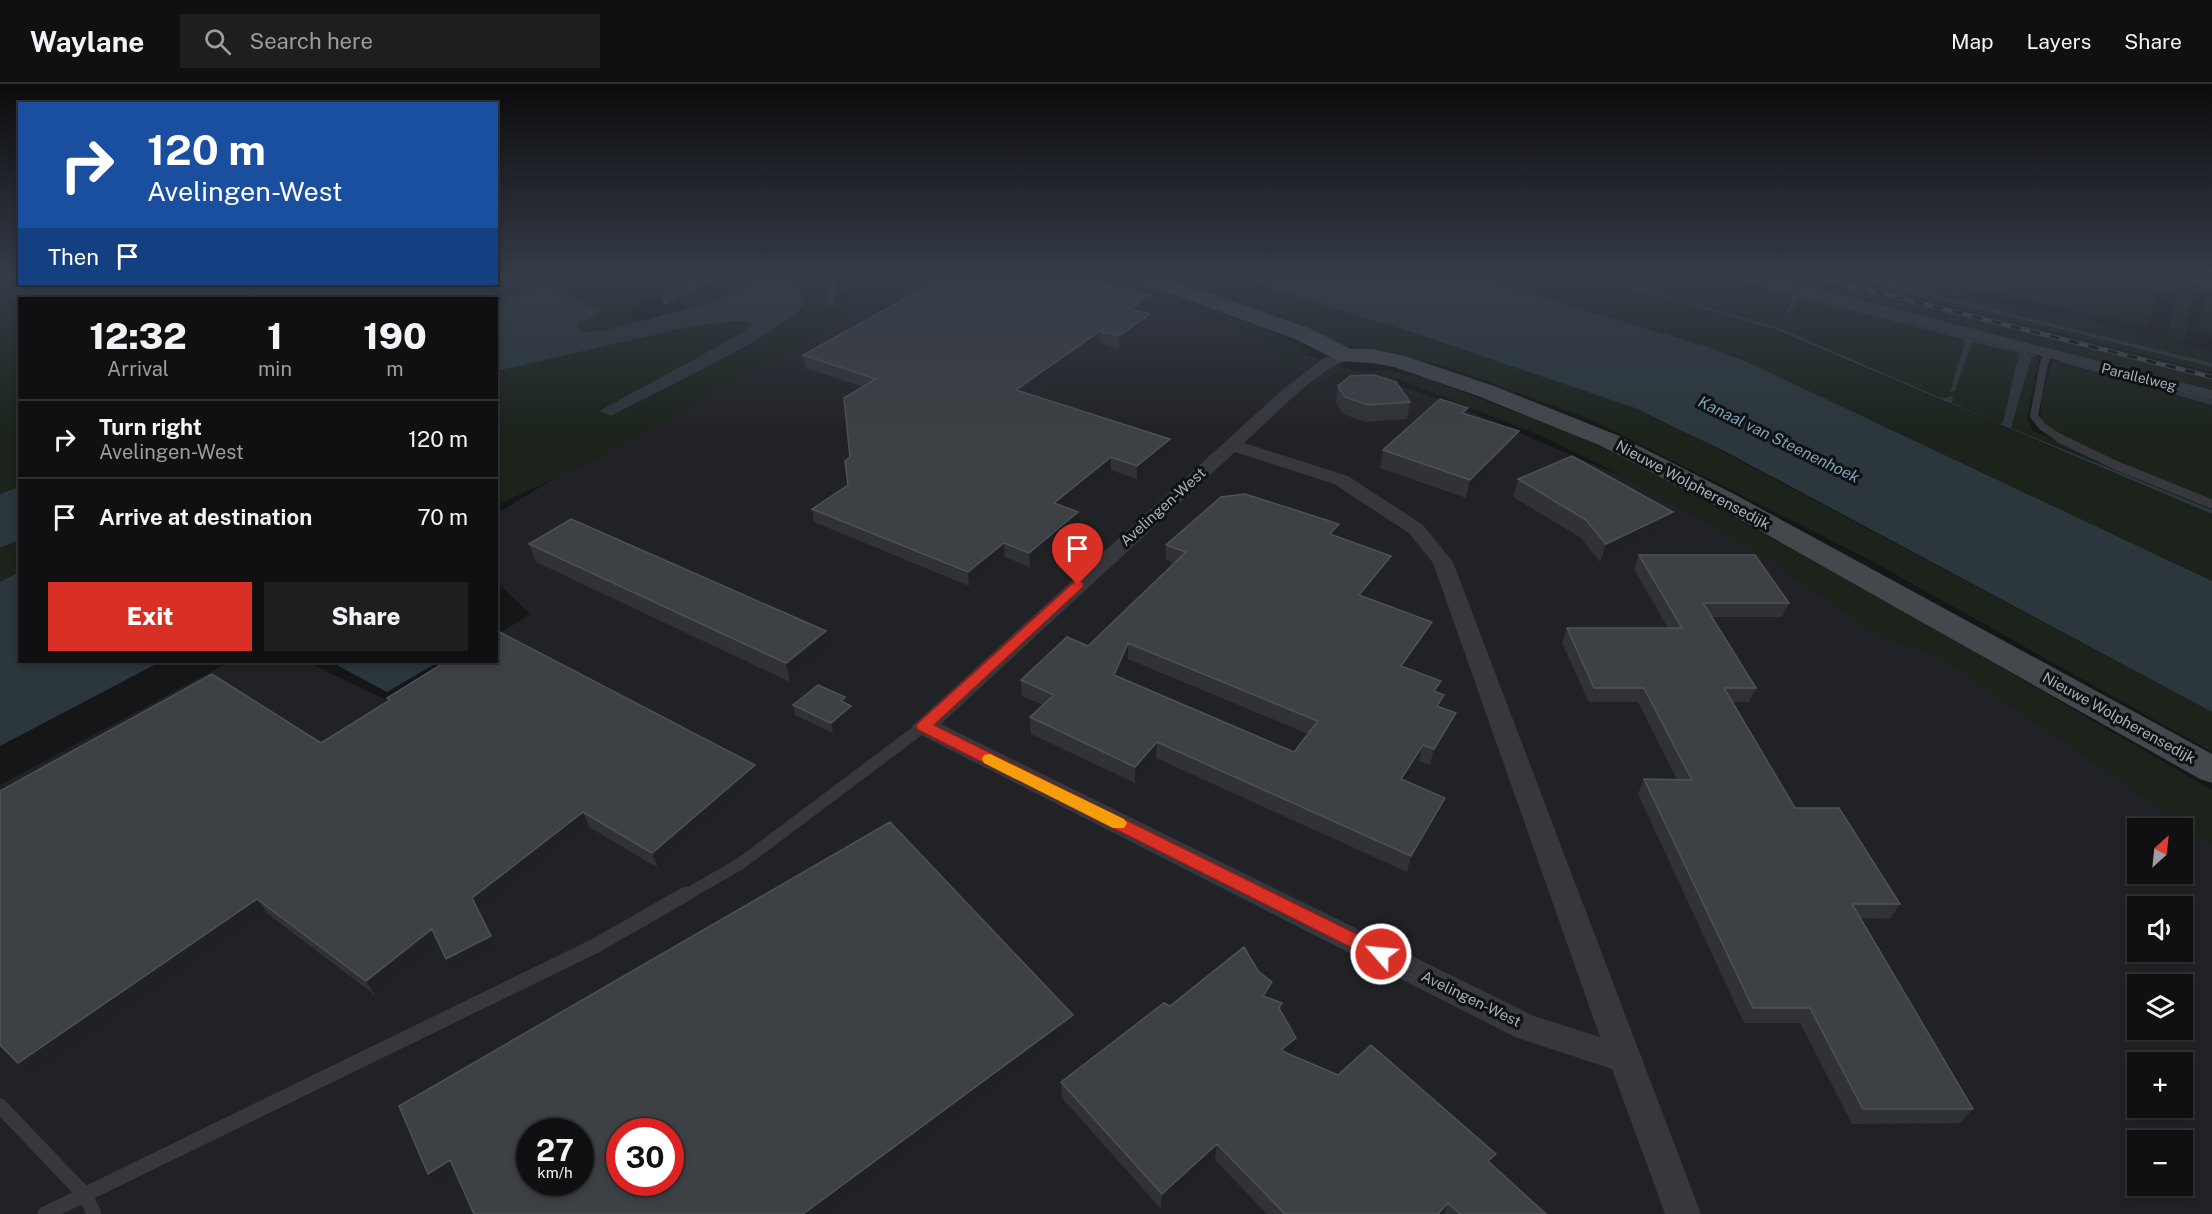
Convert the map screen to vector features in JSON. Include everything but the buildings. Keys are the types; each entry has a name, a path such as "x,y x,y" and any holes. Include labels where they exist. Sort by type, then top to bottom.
{"street":[{"name":"Nieuwe Wolpherensedijk","path":"1292,330 1301,333 1339,359 1373,356 1400,362 1486,391 1608,440 1725,500 2212,770"},
{"name":"Parallelweg","path":"1958,330 2212,395"},
{"name":"Avelingen-West","path":"1339,359 1287,395 924,726 1526,1027 1624,1059"},
{"path":"1231,445 1341,480 1416,529 1443,562 1624,1059 1683,1214"}],"lane":[{"path":"2049,353 2044,363 2034,416 2042,428 2073,446 2212,504"},
{"path":"45,1214 595,946 740,864 924,726"},
{"path":"0,1106 85,1195 94,1214"}],"shaded area":[{"path":"0,330 18,330 18,499 0,505"},
{"path":"498,330 569,330 498,353"},
{"path":"582,330 609,330 608,330 585,332"},
{"path":"672,330 746,330 599,411 612,416 775,330 828,330 598,458 498,505 498,371"},
{"path":"822,330 1238,330 1439,399 1694,507 2212,797 2212,1214 0,1214 0,785 227,663 309,663 388,701 498,663 498,634 530,614 498,583 498,513 615,440"},
{"path":"1236,330 1267,330 1310,351 1300,358 1284,376 1280,356 1258,338"},
{"path":"1312,330 1401,330 1624,403 1669,423 2212,712 2212,752 1870,560 1587,418 1445,366 1370,348 1346,347"},
{"path":"1646,330 1773,330 2212,514 2212,581 1730,355"},
{"path":"1784,330 1927,330 1963,339 1965,342 1951,392 1955,391 1972,342 2019,353 2003,422 1999,424 1954,404 1948,396 1941,398"},
{"path":"1978,330 2030,330 2212,376 2212,390"},
{"path":"2042,330 2062,330 2212,367 2212,372"},
{"path":"2077,330 2129,330 2166,338 2168,330 2186,330 2183,344 2212,351 2212,363"},
{"path":"2212,330 2212,334 2198,331"},
{"path":"2039,357 2027,418 2032,430 2212,507 2212,510 2011,428 2031,358"},
{"path":"2053,361 2212,405 2212,502 2093,452 2051,429 2042,419 2041,406"},
{"path":"1343,369 1371,372 1386,370 1425,378 1583,438 1663,478 1925,623 2212,790 2212,844 2193,831 2193,818 2174,818 1940,657 1880,637 1750,547 1603,466 1537,434 1398,379 1354,378 1314,385"},
{"path":"18,540 18,573 0,582 0,548"}],"water":[{"path":"498,330 582,330 585,332 675,330 498,371"},
{"path":"746,330 773,330 750,344 612,416 599,411"},
{"name":"Kanaal van Steenenhoek","path":"1403,330 1650,330 1705,346 1747,362 2212,581 2212,712 1726,452 1635,408"},
{"path":"1776,330 1784,330 1941,398 1953,396 1952,403 2000,424 2003,422 2019,353 1972,342 1955,391 1950,392 1965,342 1963,339 1927,330 1941,330 2034,354 2037,356 2031,358 2011,428 2212,510 2212,514"},
{"path":"2062,330 2077,330 2212,363 2212,367"},
{"path":"2056,361 2064,361 2212,400 2212,405"},
{"path":"18,487 18,540 0,548 0,494"},
{"path":"18,573 18,663 158,663 0,746 0,582"},
{"path":"333,663 436,663 387,692"}],"railway":[{"path":"2025,330 2212,377"}],"slow traffic":[{"path":"990,759 1119,823"}],"route":[{"path":"1078,585 924,726 1381,954"}]}
